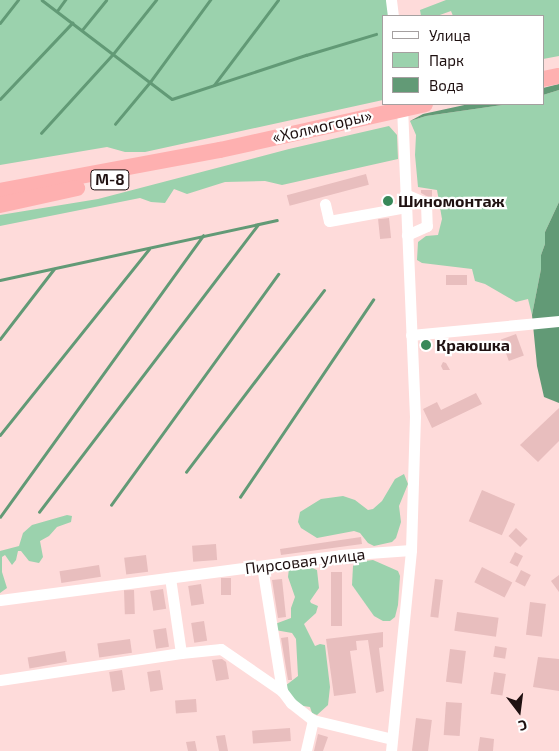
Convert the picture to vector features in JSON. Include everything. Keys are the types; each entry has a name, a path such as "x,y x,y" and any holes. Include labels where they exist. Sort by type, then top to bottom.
{"highway":[{"path":"544,79 559,76"},
{"name":"«Холмогоры»","path":"0,205 27,201 220,150 402,106"},
{"name":"«Холмогоры»","path":"0,191 220,150"}],"street":[{"path":"391,0 393,15"},
{"path":"0,680 181,653 221,649 282,691 291,704 313,720 392,745 411,550 415,417 402,106"},
{"path":"405,194 426,203 427,226 407,235"},
{"path":"325,204 329,221 406,206"},
{"path":"411,335 559,321"},
{"name":"Пирсовая улица","path":"0,600 340,555 411,550"},
{"path":"262,566 282,691"},
{"path":"170,578 181,653"},
{"path":"306,751 313,720"}],"green space":[{"path":"0,0 387,0 389,15 382,15 382,100 145,152 125,152 107,147 0,165"},
{"path":"446,0 559,0 559,56 544,59 544,15 453,15 451,11 440,15 421,15 420,10"},
{"path":"559,90 559,202 545,232 545,244 541,255 541,269 532,315 528,299 516,302 485,284 475,281 472,269 422,263 417,260 418,242 426,236 438,235 442,219 437,190 418,187 415,155 416,135 410,121 426,116 502,105 544,105 544,95"},
{"path":"389,126 397,135 398,159 282,185 265,181 225,182 187,194 174,189 165,203 151,202 140,198 0,226 0,215 98,199 289,149"},
{"path":"404,474 408,484 399,506 401,522 396,538 392,542 374,546 368,543 360,533 354,531 317,538 301,528 298,522 300,512 321,499 343,496 355,500 368,510 373,509 382,501 395,479"},
{"path":"67,515 72,516 71,522 57,527 49,536 40,541 43,557 39,563 29,561 21,551 18,551 16,560 12,565 5,555 2,557 2,572 7,588 0,593 0,551 19,546 23,533 32,525"},
{"path":"373,560 398,571 400,576 398,605 395,617 390,621 383,621 374,616 352,585 353,566 357,562"},
{"path":"305,565 317,570 319,588 310,601 318,606 316,613 304,624 315,646 325,645 330,687 328,705 317,715 312,713 310,707 297,705 285,686 298,676 296,639 292,633 275,630 275,624 291,618 291,608 295,597 288,577 289,568"}],"water":[{"path":"559,84 559,90 544,95 544,88"},
{"path":"464,105 502,105 426,116 410,121 423,114"},
{"path":"559,202 559,403 544,397 537,366 532,315 541,269 541,255 545,244 545,232"}],"building":[{"path":"366,174 369,185 290,206 287,195"},
{"path":"421,190 432,190 432,199 421,193"},
{"path":"389,218 391,238 380,239 378,219"},
{"path":"446,275 467,275 467,285 446,285"},
{"path":"516,334 524,356 509,361 501,339"},
{"path":"430,341 431,349 420,350 419,342"},
{"path":"443,362 446,363 450,370 443,370 441,366"},
{"path":"476,393 482,404 432,428 423,409 437,402 441,410"},
{"path":"559,408 559,441 538,462 520,445"},
{"path":"482,490 515,504 502,535 469,521"},
{"path":"516,528 528,539 520,547 508,536"},
{"path":"361,537 362,544 281,555 280,549"},
{"path":"216,544 217,560 193,562 192,546"},
{"path":"515,552 523,556 518,567 510,563"},
{"path":"146,555 148,572 126,575 124,558"},
{"path":"99,565 101,577 61,583 59,571"},
{"path":"482,567 512,582 505,598 474,582"},
{"path":"521,570 531,575 525,587 515,582"},
{"path":"331,572 342,572 342,626 331,626"},
{"path":"559,575 559,592 551,581"},
{"path":"221,578 231,578 231,595 221,595"},
{"path":"282,579 286,617 278,618 272,580"},
{"path":"435,579 443,580 438,618 430,617"},
{"path":"201,584 204,604 191,606 188,586"},
{"path":"163,589 166,609 153,611 150,591"},
{"path":"124,590 134,590 135,614 125,614"},
{"path":"530,602 546,604 542,637 526,635"},
{"path":"457,612 499,618 496,637 454,631"},
{"path":"204,621 207,641 194,643 191,623"},
{"path":"166,628 169,647 156,649 153,630"},
{"path":"383,632 383,647 379,648 384,691 376,693 368,640 356,641 357,650 350,651 356,693 334,696 326,639"},
{"path":"288,637 292,680 288,680 281,638"},
{"path":"130,639 132,653 99,657 97,644"},
{"path":"495,646 507,648 505,659 493,657"},
{"path":"450,649 466,651 462,684 446,682"},
{"path":"65,651 67,662 29,668 28,658"},
{"path":"538,657 559,659 559,691 533,687"},
{"path":"222,659 226,662 229,679 216,681 212,660"},
{"path":"122,670 125,690 112,692 109,672"},
{"path":"160,670 163,690 150,692 147,672"},
{"path":"494,672 506,674 502,696 491,694"},
{"path":"196,699 197,712 176,713 175,700"},
{"path":"446,702 462,703 460,736 444,735"},
{"path":"416,718 432,720 428,751 412,751"},
{"path":"290,728 291,741 253,744 252,731"},
{"path":"318,734 328,737 323,751 314,751"},
{"path":"225,735 228,751 219,751 216,736"},
{"path":"480,737 494,739 493,751 478,751"},
{"path":"195,741 197,751 188,751 186,742"}],"waterway":[{"path":"0,23 18,0"},
{"path":"42,0 172,99 376,34"},
{"path":"57,11 65,0"},
{"path":"82,30 106,0"},
{"path":"41,133 113,54 156,0"},
{"path":"115,124 150,82 210,0"},
{"path":"214,85 278,0"},
{"path":"0,99 72,23"},
{"path":"0,280 277,220"},
{"path":"39,512 258,225"},
{"path":"0,517 203,236"},
{"path":"0,435 149,249"},
{"path":"0,339 54,269"},
{"path":"111,505 278,274"},
{"path":"186,472 324,290"},
{"path":"240,497 373,300"}],"place":[{"name":"Шиномонтаж","path":"388,201"},
{"name":"Краюшка","path":"426,345"}]}
